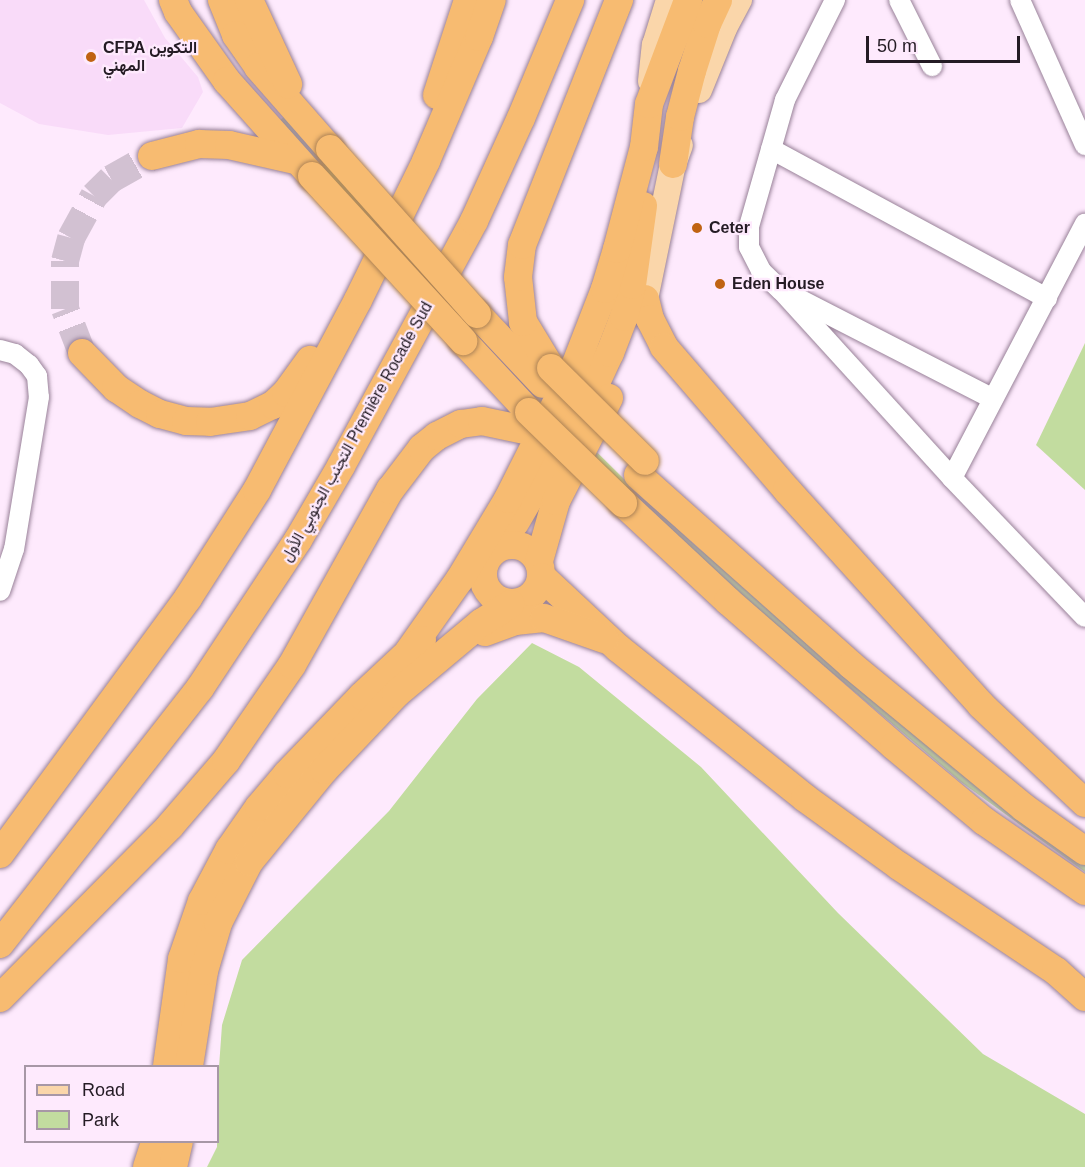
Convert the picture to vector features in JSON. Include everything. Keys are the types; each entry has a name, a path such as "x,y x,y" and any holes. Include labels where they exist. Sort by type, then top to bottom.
{"highway":[{"path":"173,0 178,12 227,81 303,168 463,341 525,420 619,511 984,821 1082,889"},
{"path":"189,0 195,20 227,81"},
{"path":"222,0 236,35 258,67 477,314 547,376 641,468 851,665 1004,791 1085,851"},
{"path":"249,0 290,90 330,149"},
{"path":"426,161 434,102 468,0"},
{"path":"0,852 25,822 154,646 233,529 281,449 426,161 479,37 492,0"},
{"name":"التجنب الجنوبي الأول Première Rocade Sud","path":"0,944 200,688 315,513 474,221 521,118 570,0"},
{"path":"547,376 523,322 519,295 519,261 531,220 619,0"},
{"path":"417,660 460,579 508,499 575,366 605,289 644,147 650,104 688,0"},
{"path":"673,164 680,117 692,71 707,24 718,0"},
{"path":"152,156 199,144 229,145 303,168"},
{"path":"189,1065 204,970 218,922 235,884 264,841 417,660 446,617 483,574 488,558 501,547 593,389 624,317 640,240 645,190 644,147"},
{"path":"167,1065 182,959 215,873 259,807 287,774 417,660 536,592 556,501 620,373 645,299"},
{"path":"645,299 650,319 664,347 787,490 981,705 1085,803"},
{"path":"82,353 116,388 160,414 186,421 210,422 250,416 273,405 286,393 329,331 358,300"},
{"path":"0,998 170,826 226,761 292,665 390,490 422,448 437,436 461,424 525,420"},
{"path":"501,547 510,544 527,548 540,569 618,648"},
{"path":"483,574 488,591 494,597 515,603 544,618 598,635 618,648 805,798 890,860 1056,971 1085,997"},
{"path":"417,660 496,627 523,620 544,618"},
{"path":"147,1167 155,1143"},
{"path":"173,1167 179,1143"}],"main road":[{"path":"650,104 655,45 669,0"},
{"path":"645,299 673,164 709,62 739,0"}],"street":[{"path":"835,0 785,100 748,226 749,247 760,272 781,290 952,478 1085,616"},
{"path":"899,0 932,66"},
{"path":"1020,0 1085,145"},
{"path":"771,149 1047,298"},
{"path":"952,478 1085,225"},
{"path":"781,290 993,399"},
{"path":"0,350 15,354 29,365 37,376 39,397 14,549 0,591"}],"shaded area":[{"name":"CFPA التكوين المهني","path":"0,0 144,0 165,38 198,77 203,92 182,128 108,135 39,124 0,103"}],"green space":[{"path":"285,116 518,374 624,479 697,547 1085,864 1085,872 961,782 700,561 469,332 279,121"},
{"path":"1085,343 1085,490 1036,445"},
{"path":"532,643 579,667 701,767 838,913 983,1054 1085,1114 1085,1167 207,1167 219,1143 219,1067 222,1025 242,960 389,811 477,699"}],"tunnel":[{"path":"82,353 65,309 65,261 71,238 94,196 111,179 152,156"}],"place":[{"name":"CFPA التكوين المهني","path":"91,57"},
{"name":"Ceter","path":"697,228"},
{"name":"Eden House","path":"720,284"}]}
